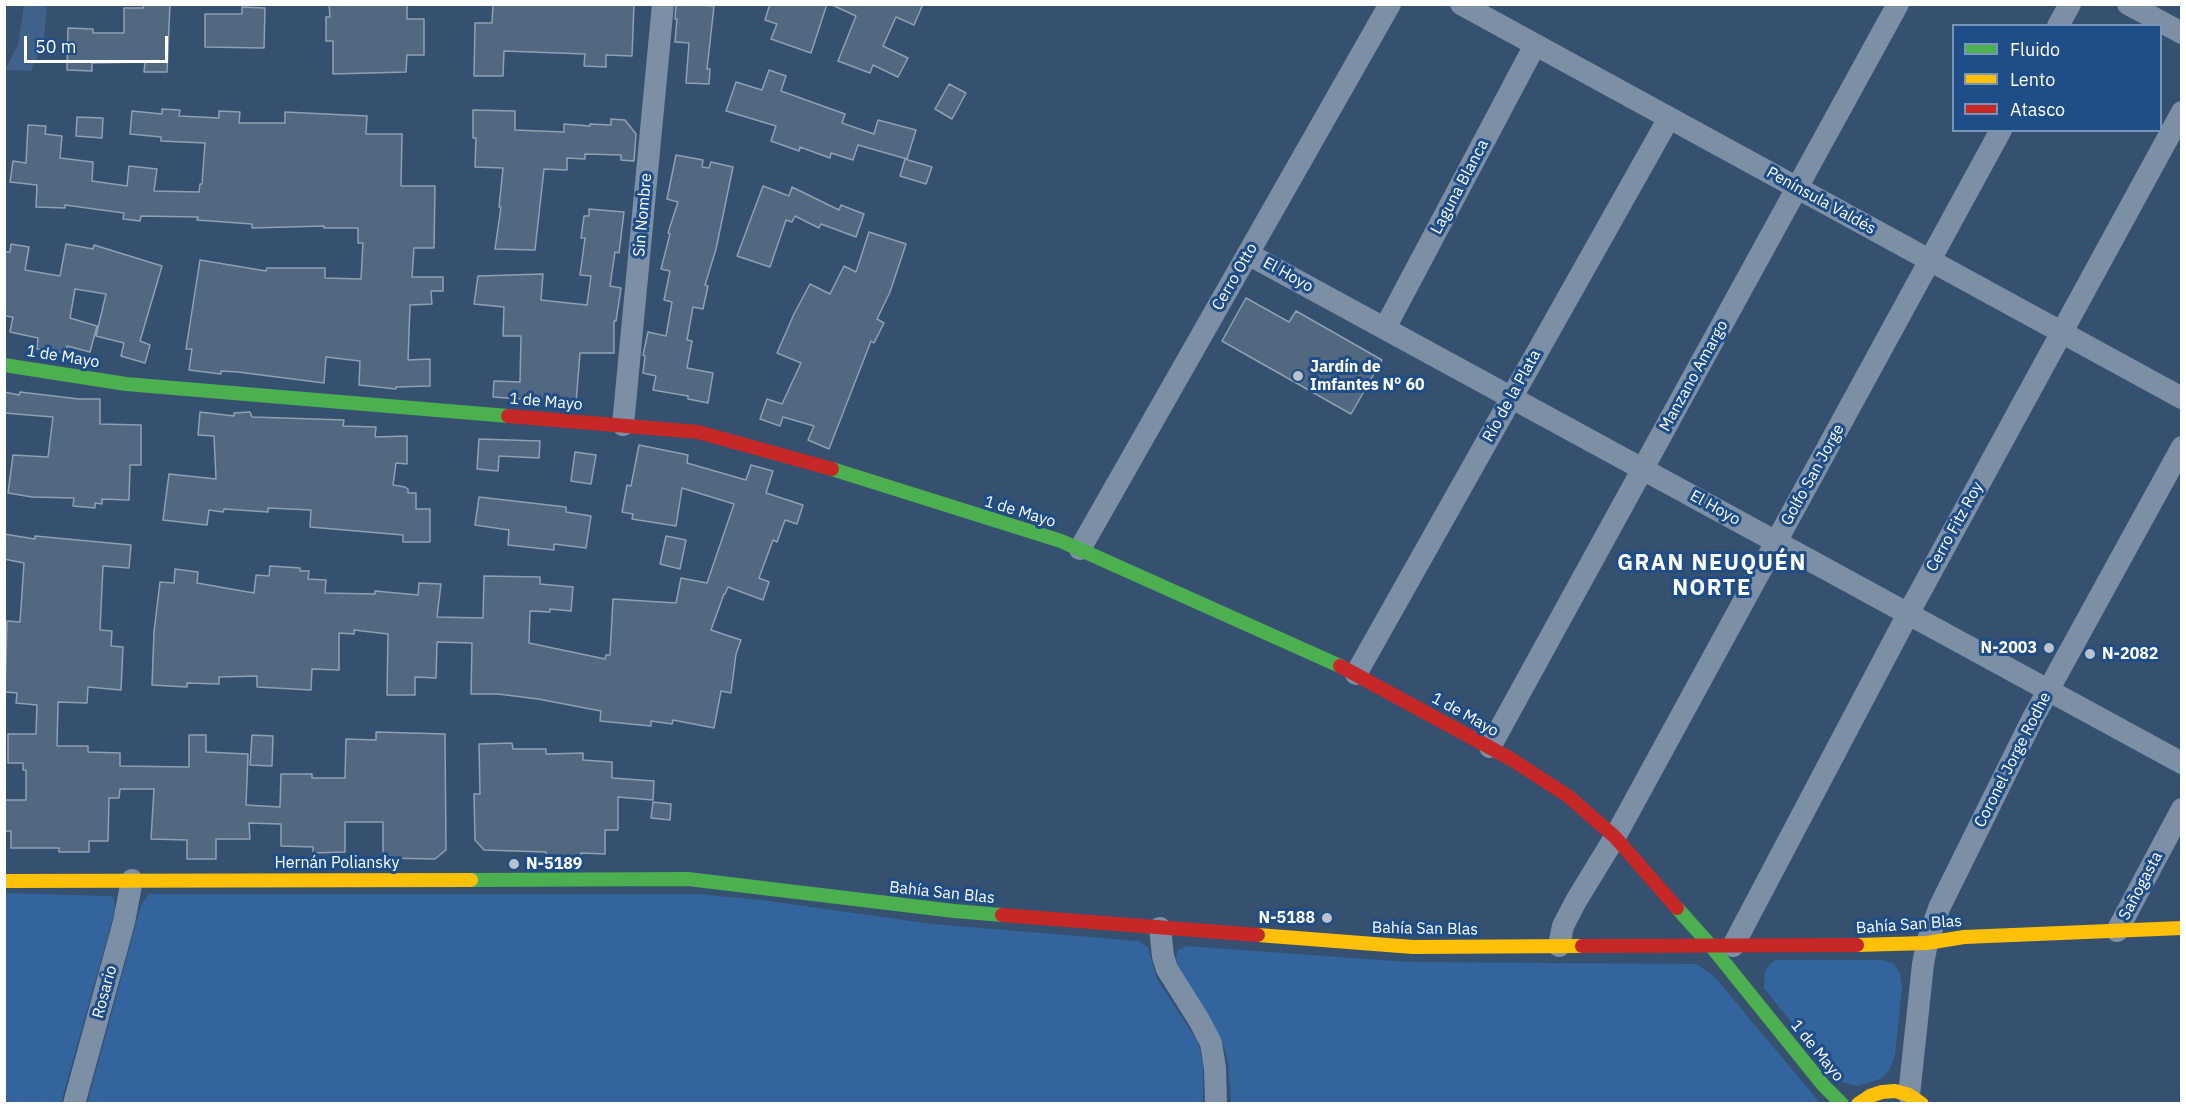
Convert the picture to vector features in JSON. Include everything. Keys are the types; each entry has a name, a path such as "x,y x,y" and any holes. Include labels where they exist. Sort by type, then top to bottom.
{"street":[{"name":"Sin Nombre","path":"623,425 663,4"},
{"name":"Cerro Otto","path":"1080,549 1390,4"},
{"name":"Península Valdés","path":"1461,4 2181,398"},
{"name":"Manzano Amargo","path":"1490,747 1898,4"},
{"path":"2059,24 2070,4"},
{"path":"2128,4 2181,33"},
{"name":"Laguna Blanca","path":"1385,328 1535,45"},
{"name":"Cerro Fitz Roy","path":"1722,946 1908,614 2181,112"},
{"name":"Río de la Plata","path":"1356,674 1669,118"},
{"name":"Golfo San Jorge","path":"1559,946 1563,926 1572,909 1615,837 2000,132"},
{"name":"El Hoyo","path":"1248,254 2181,763"},
{"name":"1 de Mayo","path":"4,365 126,384 674,428 724,437 1061,541 1302,647 1356,674 1490,747 1568,796 1615,837 1722,946 1824,1086 1842,1104"},
{"name":"Coronel Jorge Rodhe","path":"1915,1099 1927,943 1939,908 2049,690 2181,447"},
{"name":"Sañogasta","path":"2117,931 2181,809"},
{"name":"Bahía San Blas","path":"670,879 724,883 945,910 1413,947 1895,945 1964,937 2181,928"},
{"name":"Hernán Poliansky","path":"4,881 670,879"},
{"name":"Rosario","path":"74,1104 124,922 132,880"},
{"path":"1160,928 1167,969 1199,1020 1210,1043 1215,1068 1216,1104"},
{"path":"1858,1104 1882,1092 1895,1091 1915,1099"}],"shaded area":[{"path":"24,5 47,5 44,39 31,71 5,70 18,45"},
{"path":"5,893 111,896 114,900 115,910 61,1103 5,1104"},
{"path":"149,894 697,894 761,900 932,924 1139,941 1148,947 1157,979 1198,1042 1203,1065 1203,1104 87,1104 141,905"},
{"path":"1187,946 1408,962 1696,964 1713,975 1819,1103 1231,1103 1228,1061 1222,1040 1183,978 1177,964 1178,950"},
{"path":"1776,960 1882,960 1894,964 1900,974 1902,987 1895,1055 1884,1076 1857,1086 1838,1081 1764,988 1765,971"}],"building":[{"path":"143,4 170,4 167,72 144,72 145,62 92,63 92,71 67,70 68,28 93,29 93,33 124,33 124,8 143,8"},
{"path":"329,4 407,4 407,19 424,19 424,55 407,55 406,72 333,74 333,41 326,41 326,17 330,17"},
{"path":"493,4 634,4 632,56 606,55 606,67 584,66 585,54 504,51 503,76 474,76 475,23 492,23"},
{"path":"676,4 714,6 707,69 710,69 709,84 686,83 689,43 675,42"},
{"path":"770,4 827,4 811,53 771,39 777,24 765,20"},
{"path":"830,4 923,4 914,25 896,17 883,46 908,58 898,77 873,65 870,73 838,61 856,16"},
{"path":"242,7 265,8 264,48 205,47 205,14 242,14"},
{"path":"769,70 786,76 781,91 845,114 842,123 874,134 878,120 916,130 907,159 858,145 853,160 831,153 830,158 800,147 799,151 771,141 776,126 726,111 736,82 762,90"},
{"path":"949,84 966,93 952,119 935,109"},
{"path":"162,109 180,110 179,116 219,118 219,111 240,112 239,123 285,123 285,112 367,116 366,134 402,134 401,186 435,186 434,248 414,248 412,277 443,277 443,291 431,291 432,304 410,305 408,360 430,359 430,386 396,387 396,389 359,385 360,361 326,357 324,383 238,372 221,371 221,374 189,370 192,349 186,349 200,260 266,271 267,268 325,268 325,278 361,279 363,243 358,243 358,228 324,228 324,226 252,228 252,224 197,220 198,217 141,216 140,221 123,219 124,213 65,205 65,208 36,207 37,185 10,182 13,161 26,163 28,125 46,126 45,134 62,136 60,158 93,162 92,181 127,186 129,166 157,169 154,191 199,192 200,184 202,184 205,143 161,141 161,137 130,134 132,111 162,114"},
{"path":"473,110 515,111 515,130 564,132 564,124 611,125 611,119 625,120 636,134 634,161 621,160 621,155 585,154 585,159 567,158 567,170 544,169 535,250 495,249 501,207 499,207 503,168 475,167 476,138 473,138"},
{"path":"77,117 103,118 102,138 76,136"},
{"path":"676,155 703,160 702,167 709,168 711,162 733,167 716,249 705,285 708,286 703,309 693,307 687,340 692,341 687,368 713,373 708,403 688,399 688,396 653,390 656,376 643,373 645,356 643,355 648,332 666,336 672,302 664,300 670,271 661,269 670,234 668,233 678,202 667,199"},
{"path":"905,159 932,167 926,184 900,176"},
{"path":"763,186 789,196 792,187 839,210 841,205 864,214 856,237 821,224 819,228 795,216 792,222 786,220 770,267 737,256"},
{"path":"589,209 624,212 619,253 615,252 610,286 621,288 616,321 614,321 614,353 580,353 576,403 493,397 494,381 520,382 521,336 503,336 504,307 474,304 478,276 543,274 541,300 587,305 591,276 580,275 585,238 581,238 584,216 589,216"},
{"path":"869,232 906,244 890,292 877,319 884,323 874,343 871,341 829,449 808,440 814,426 783,417 780,426 760,419 767,399 782,404 801,363 777,353 810,284 830,294 844,266 856,272"},
{"path":"11,244 29,247 25,270 60,276 66,244 93,249 94,245 162,266 140,341 150,345 145,363 121,356 124,343 96,336 106,294 75,289 70,318 97,326 90,352 67,346 66,353 37,349 38,338 10,332 13,317 4,316 4,252 10,252"},
{"path":"1246,298 1289,322 1296,311 1382,360 1351,414 1222,341"},
{"path":"4,392 19,395 20,392 79,399 100,399 100,424 141,425 141,465 130,465 129,500 102,499 102,504 95,503 95,508 73,506 74,498 32,497 8,493 13,455 48,457 53,417 4,413"},
{"path":"200,412 234,416 234,413 250,412 252,417 344,420 343,426 376,427 375,437 407,436 407,464 396,463 393,485 405,487 408,493 416,493 416,509 430,509 430,542 403,542 403,535 310,527 311,510 268,508 268,512 224,509 223,512 209,510 207,525 163,520 169,474 216,479 214,436 198,435"},
{"path":"479,439 540,441 539,458 499,456 498,471 477,469"},
{"path":"639,445 688,455 687,463 746,480 751,465 773,471 766,493 803,505 797,524 785,520 777,542 773,540 759,578 769,582 763,600 728,587 724,594 711,630 741,640 736,654 731,693 721,691 714,728 673,720 672,724 651,721 651,726 600,721 601,711 538,699 498,694 471,694 472,643 437,642 436,678 415,677 415,695 387,695 388,634 354,630 354,634 339,633 339,670 312,669 311,690 257,687 257,676 219,677 219,684 187,683 187,687 152,685 154,632 160,582 174,583 175,569 198,572 197,583 254,593 256,575 269,576 270,566 300,568 300,571 309,571 308,579 326,580 325,593 375,594 375,591 418,595 419,583 441,584 437,617 483,618 484,576 540,577 540,584 573,587 571,611 550,609 550,612 530,611 529,643 605,659 606,655 610,655 613,599 676,603 681,578 707,583 734,504 682,488 676,526 632,519 633,514 622,512 627,485 631,486"},
{"path":"575,452 596,455 591,484 571,481"},
{"path":"479,497 566,507 566,512 591,516 586,548 554,544 554,550 508,545 509,530 475,525"},
{"path":"4,534 35,539 35,536 131,545 129,568 103,566 100,630 112,631 111,646 123,647 121,690 88,687 87,703 58,702 57,746 88,746 88,752 120,753 120,766 189,767 189,735 206,735 206,752 248,754 246,805 280,807 281,774 312,774 312,778 345,778 346,739 376,740 376,732 445,734 446,850 435,859 383,858 383,822 345,822 345,852 313,853 313,847 281,846 281,824 249,823 250,839 216,839 216,859 187,859 187,840 151,839 154,789 120,789 119,798 109,798 108,841 89,841 89,852 59,852 59,848 11,848 11,831 4,831 4,800 26,800 26,770 23,770 23,763 8,763 8,734 36,734 37,705 16,703 17,693 5,692 7,621 20,622 24,563 4,559"},
{"path":"666,536 686,540 680,569 660,564"},
{"path":"252,735 273,736 272,766 250,765"},
{"path":"512,743 513,749 546,749 546,754 583,753 583,760 612,762 612,778 654,781 653,800 618,797 618,830 605,830 605,854 581,853 581,858 546,857 546,852 484,850 475,840 474,794 480,794 479,744"},
{"path":"653,802 671,804 670,820 651,818"}],"traffic: fast":[{"path":"4,365 126,384 508,416"},
{"path":"832,469 1061,541 1340,666"},
{"path":"471,880 688,879 1002,915"},
{"path":"1677,908 1711,946 1824,1086 1842,1104"}],"traffic: slow":[{"path":"4,881 471,880"},
{"path":"1857,945 1927,943 1964,937 2182,928"},
{"path":"1258,935 1413,947 1582,946"},
{"path":"1858,1104 1870,1096 1895,1091 1909,1095 1922,1104"}],"traffic: jam":[{"path":"508,416 698,432 832,469"},
{"path":"1340,666 1511,759 1568,796 1615,837 1677,908"},
{"path":"1002,915 1258,935"},
{"path":"1582,946 1857,945"}],"place":[{"name":"Jardín de Imfantes N° 60","path":"1298,376"},
{"name":"N-2003","path":"2049,648"},
{"name":"N-2082","path":"2090,654"},
{"name":"N-5189","path":"514,864"},
{"name":"N-5188","path":"1327,918"}],"district":[{"name":"GRAN NEUQUÉN NORTE","path":"1712,576"}]}
